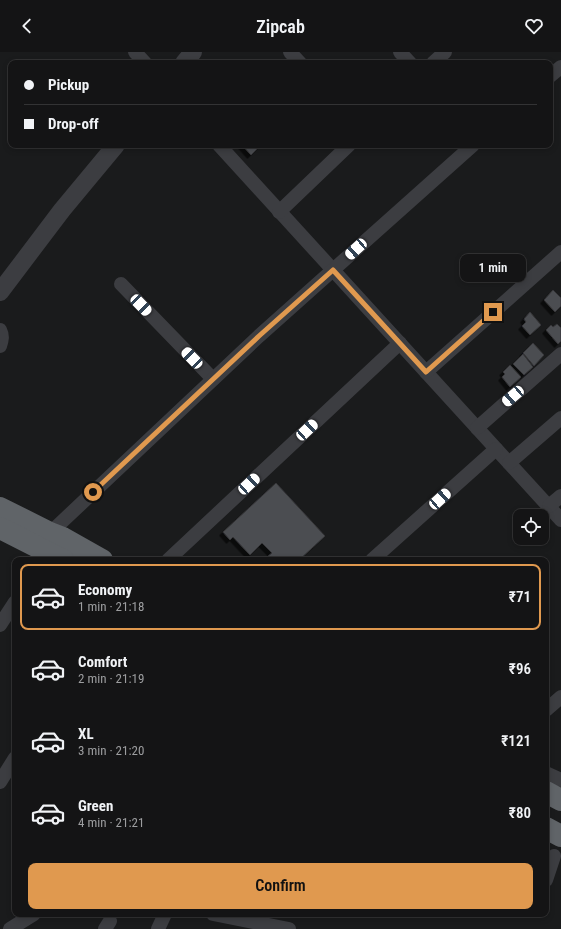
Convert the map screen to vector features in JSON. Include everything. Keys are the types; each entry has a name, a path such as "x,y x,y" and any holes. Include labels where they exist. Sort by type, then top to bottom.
{"highway":[{"path":"0,508 55,549"},
{"path":"0,528 55,549 89,557"},
{"path":"549,794 561,800"},
{"path":"549,830 561,836"}],"street":[{"path":"136,52 143,60"},
{"path":"186,60 193,52"},
{"path":"290,52 297,60"},
{"path":"400,52 407,60"},
{"path":"437,60 445,52"},
{"path":"553,74 561,67"},
{"path":"0,292 62,210 114,148"},
{"path":"222,148 561,520"},
{"path":"279,212 346,148"},
{"path":"55,549 213,379 470,148"},
{"path":"426,372 561,252"},
{"path":"121,284 213,379"},
{"path":"0,330 2,340 0,346"},
{"path":"171,557 400,343"},
{"path":"477,428 561,354"},
{"path":"509,463 561,418"},
{"path":"375,557 496,449"},
{"path":"549,506 561,496"},
{"path":"0,625 12,607"},
{"path":"549,707 561,697"},
{"path":"0,782 12,763"},
{"path":"549,774 561,780"},
{"path":"549,871 554,856"},
{"path":"10,929 29,917"},
{"path":"158,929 164,917"},
{"path":"228,917 289,929"}],"building":[{"path":"245,148 258,148 251,155"},
{"path":"553,290 561,298 561,306 555,312 544,300"},
{"path":"530,312 541,325 530,335 522,326 526,322 524,319"},
{"path":"557,324 561,328 561,341 558,344 546,330 551,325 553,327"},
{"path":"533,343 544,355 534,366 523,353"},
{"path":"523,354 533,367 524,375 513,364"},
{"path":"510,365 521,377 510,387 502,377 505,374 503,372"},
{"path":"276,483 325,536 302,557 267,557 272,553 262,543 250,555 233,537 230,540 223,532"}],"route":[{"path":"93,492 259,336 333,270 426,372 493,312"}]}
